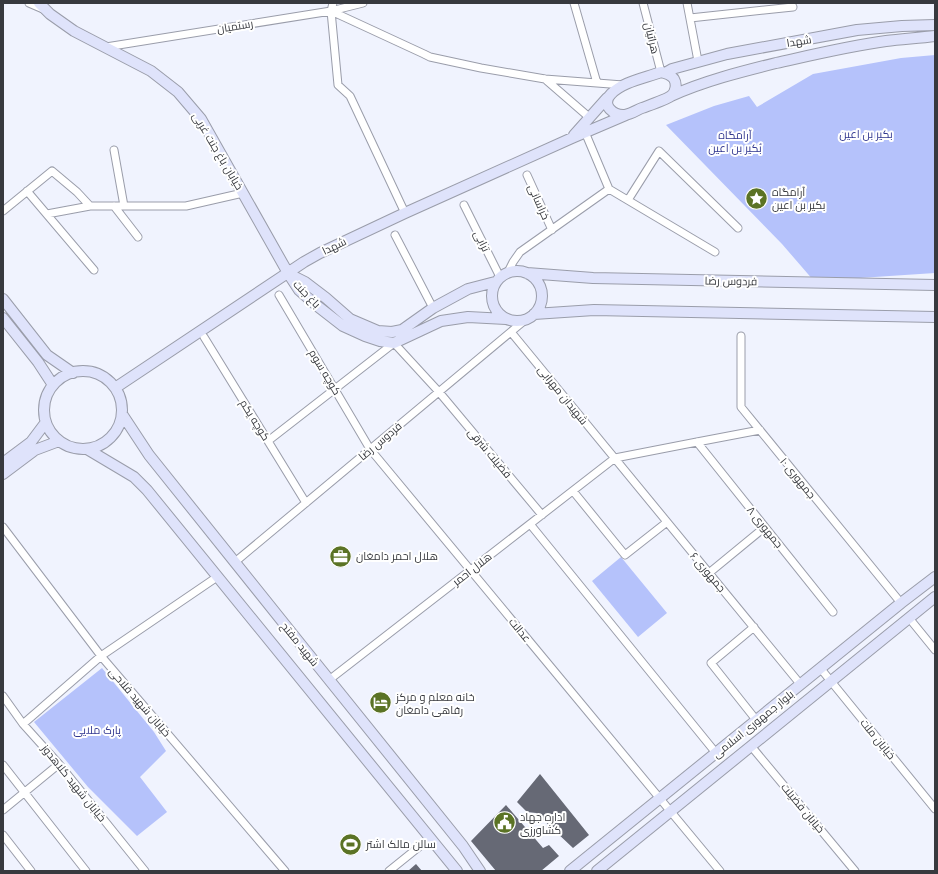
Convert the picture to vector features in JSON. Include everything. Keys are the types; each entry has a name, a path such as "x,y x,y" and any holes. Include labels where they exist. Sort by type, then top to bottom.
{"street":[{"path":"29,3 42,6"},
{"path":"333,3 331,11 338,85 350,96 405,214"},
{"name":"رستمیان","path":"106,47 331,11 363,3"},
{"path":"574,3 596,83"},
{"name":"هراتیان","path":"643,3 663,72"},
{"path":"687,3 698,61"},
{"name":"خیابان باغ جنت غربی","path":"42,6 50,14 74,31 151,71 178,92 201,119 288,273"},
{"path":"690,18 793,7"},
{"path":"331,11 430,57 481,68 545,79 623,85"},
{"name":"شهدا","path":"572,138 616,89 623,85 672,69 727,54 857,30 935,25"},
{"name":"شهدا","path":"115,388 320,253 585,132 680,92 747,70 807,56 886,41 935,36"},
{"path":"663,72 669,74 676,84 671,96"},
{"path":"545,79 590,118"},
{"path":"607,98 607,105 611,111 626,115"},
{"path":"585,132 609,189 715,252"},
{"path":"114,150 124,206"},
{"path":"628,200 659,150 738,228"},
{"path":"3,211 52,171 77,192 90,206"},
{"name":"خراسانی","path":"527,175 552,230"},
{"path":"506,319 499,314 494,307 492,290 520,252 609,189"},
{"path":"27,191 94,270"},
{"path":"47,214 90,206 186,206 243,194"},
{"name":"ترابی","path":"464,205 501,277"},
{"path":"114,206 138,236"},
{"path":"395,235 433,308"},
{"path":"501,277 518,271 527,273 535,279 540,287 542,297 540,306 530,317"},
{"name":"باغ جنت","path":"288,273 305,282 350,318 378,331 392,332 402,330 433,308 468,289 501,277"},
{"name":"باغ جنت","path":"288,273 299,290 343,326 365,336 380,341 394,343"},
{"name":"فردوس رضا","path":"527,273 592,278 935,284"},
{"name":"کوچه سوم","path":"279,295 370,449"},
{"path":"3,299 47,355 73,373"},
{"path":"268,441 394,343 441,321 468,317 516,321 530,317 594,310 935,317"},
{"name":"فردوس رضا","path":"235,562 530,317"},
{"path":"3,318 38,362 53,385"},
{"name":"شهیدان مهرابی","path":"511,332 615,458"},
{"name":"جمهوری ۱۰","path":"741,336 741,407 901,603"},
{"name":"کوچه یکم","path":"204,337 306,503"},
{"name":"فضیلت شرقی","path":"394,343 439,392 542,515"},
{"path":"30,353 39,353 41,347"},
{"path":"92,372 101,376 115,388 122,405 122,414 119,425 114,434 97,447 87,449 77,449 58,441 49,429 44,414 48,394 53,385 62,378 73,373 92,372"},
{"name":"شهید مفتح","path":"122,414 149,455 463,846 480,871"},
{"path":"3,463 31,442 46,422"},
{"path":"615,458 760,430"},
{"path":"3,474 35,450 58,441"},
{"name":"جمهوری ۸","path":"698,442 833,612"},
{"name":"شهید مفتح","path":"87,449 125,471 140,482 457,871"},
{"name":"عدالت","path":"370,449 720,871"},
{"name":"هلال احمر","path":"329,680 615,458"},
{"name":"جمهوری ۶","path":"615,458 801,685"},
{"path":"573,491 625,555 667,522"},
{"path":"530,524 716,753"},
{"name":"خیابان شهید فلاحی","path":"3,527 101,656 285,871"},
{"path":"709,573 765,527"},
{"path":"23,724 101,656 217,577"},
{"name":"بلوار جمهوری اسلامی","path":"570,871 935,577"},
{"name":"بلوار جمهوری اسلامی","path":"597,871 935,597"},
{"path":"909,618 935,650"},
{"path":"754,628 711,662 757,721"},
{"name":"خیابان ملت","path":"821,669 935,809"},
{"name":"خیابان شهید کلاهدوز","path":"3,696 23,724 59,764 145,871"},
{"name":"خیابان فضیلت","path":"751,746 855,871"},
{"path":"3,810 59,764"},
{"path":"3,765 86,871"},
{"path":"3,835 31,871"},
{"path":"389,871 430,838"}],"green space":[{"name":"بکیر بن اعین","path":"935,55 935,273 814,281 782,244 666,125 714,106 749,96 757,107 813,74 901,58"},
{"path":"621,557 667,613 638,637 592,581"},
{"name":"پارک ملایی","path":"102,668 154,732 166,751 140,777 167,812 137,836 88,787 34,722"}],"building":[{"path":"540,774 589,835 573,848 536,813 527,812 517,802"},
{"name":"اداره جهاد کشاورزی","path":"506,805 543,848 549,845 559,856 541,871 496,871 471,841"},
{"path":"416,864 422,871 408,871"}],"place":[{"name":"آرامگاه بکیر بن اعین","path":"757,198"},
{"name":"هلال احمر دامغان","path":"340,556"},
{"name":"خانه معلم و مرکز رفاهی دامغان","path":"380,703"},
{"name":"اداره جهاد کشاورزی","path":"505,823"},
{"name":"سالن مالک اشتر","path":"350,844"}],"park label":[{"name":"آرامگاه بُکیر بن اعین","path":"735,141"}]}
